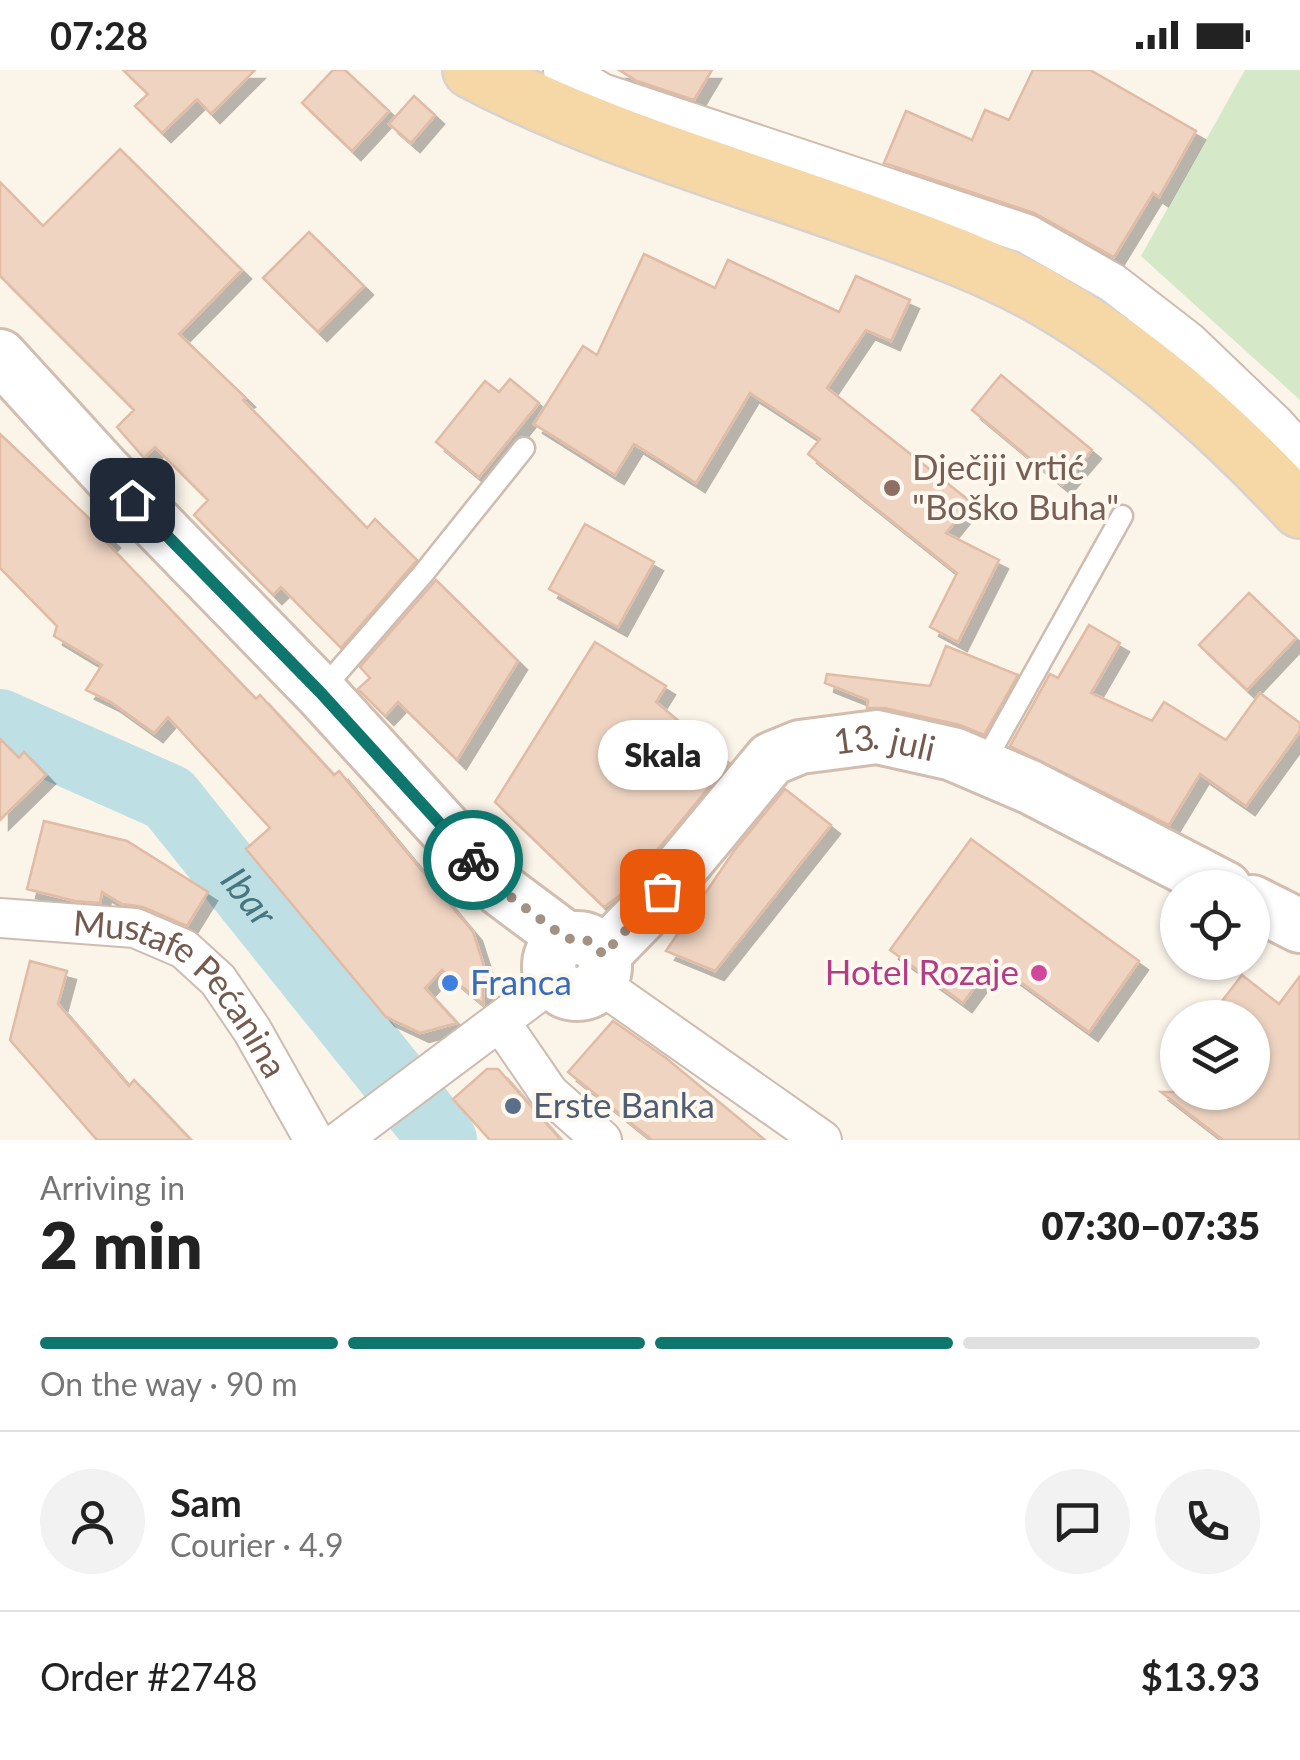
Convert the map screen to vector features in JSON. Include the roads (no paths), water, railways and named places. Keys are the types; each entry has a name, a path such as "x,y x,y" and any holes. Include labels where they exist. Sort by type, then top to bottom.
{"main road":[{"path":"471,70 586,125 893,232 971,262 1034,293 1105,336 1177,388 1242,448 1300,510"}],"street":[{"path":"564,70 602,93 1027,234 1113,284 1188,340 1300,452"},
{"path":"0,356 574,966 822,1140"},
{"name":"13. juli","path":"574,966 640,917 771,759 800,747 877,737 954,754 1030,787 1190,870"},
{"path":"1270,911 1300,926"},
{"name":"Mustafe Pećanina","path":"1,918 135,928 184,949 218,980 333,1139"},
{"path":"333,1139 451,1060 574,966"},
{"path":"501,1023 549,1093 602,1140"}],"lane":[{"path":"320,692 423,574 524,448"},
{"path":"982,766 1122,516"}],"waterway":[{"name":"Ibar","path":"0,723 169,798 443,1140"}],"place":[{"name":"Dječiji vrtić \"Boško Buha\"","path":"892,488"},
{"name":"Skala","path":"662,891"},
{"name":"Hotel Rozaje","path":"1039,973"},
{"name":"Franca","path":"450,983"},
{"name":"Erste Banka","path":"513,1106"}]}
